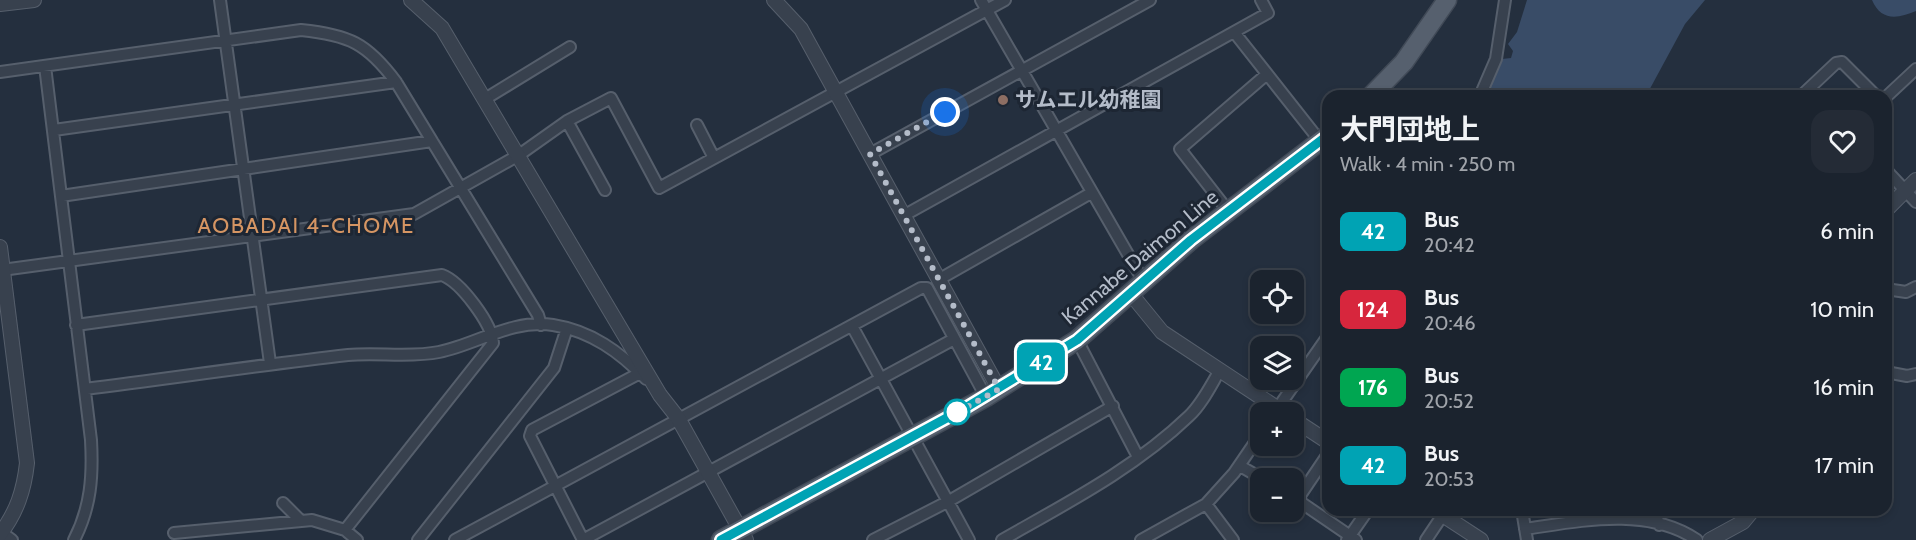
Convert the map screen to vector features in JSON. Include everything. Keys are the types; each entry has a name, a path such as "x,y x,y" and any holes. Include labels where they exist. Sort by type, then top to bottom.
{"main road":[{"path":"1377,90 1404,62 1447,0"},
{"name":"Kannabe Daimon Line","path":"721,540 743,535 992,393 1077,340 1229,212 1322,140"}],"street":[{"path":"0,4 34,0"},
{"path":"219,0 270,363"},
{"path":"411,0 442,28 660,395"},
{"path":"774,0 801,29 938,280 992,393"},
{"path":"2,270 252,234 414,214 519,155 567,121 611,98 659,188 835,91 983,5 1005,0"},
{"path":"903,216 1268,13 1261,0"},
{"path":"1483,90 1496,59 1505,0"},
{"path":"870,154 1146,1"},
{"path":"983,5 1091,193 1162,332 1265,402"},
{"path":"0,72 301,30 342,36 362,45 381,62 396,82 538,315 541,325"},
{"path":"1234,32 1267,74 1322,136"},
{"path":"485,99 570,47"},
{"path":"1807,90 1836,63 1842,62 1870,90"},
{"path":"45,66 71,261 93,479 88,504 74,540"},
{"path":"1892,91 1916,69"},
{"path":"1229,212 1180,149 1267,74"},
{"path":"54,130 396,82"},
{"path":"567,121 606,190"},
{"path":"697,125 714,158"},
{"path":"62,196 432,141"},
{"path":"1892,176 1916,202"},
{"path":"1892,204 1916,180"},
{"path":"938,280 1091,193"},
{"path":"0,247 2,289 27,463 24,490 4,534"},
{"path":"76,325 442,275 452,279 492,332 493,343 345,530"},
{"path":"1892,290 1906,292 1916,287"},
{"path":"454,540 921,288 927,288 954,339 992,393"},
{"path":"85,389 270,363 358,354 437,353 492,332 513,327 541,325 567,328 600,341 628,360 660,395 678,418 743,535"},
{"path":"852,326 969,540"},
{"path":"418,540 554,368 567,328"},
{"path":"640,373 532,430 530,436 583,540 954,339"},
{"path":"1077,340 1138,457"},
{"path":"1284,402 1322,345"},
{"path":"1002,540 1105,481 1138,457 1191,414 1220,370"},
{"path":"1892,373 1907,376 1916,374"},
{"path":"873,540 949,501 1113,406"},
{"path":"1304,426 1322,438"},
{"path":"1141,540 1206,504 1240,466 1250,450"},
{"path":"1304,487 1322,462"},
{"path":"1240,466 1250,472"},
{"path":"283,503 300,520"},
{"path":"1206,504 1233,540"},
{"path":"1304,505 1351,539 1364,516"},
{"path":"1426,540 1439,516"},
{"path":"1447,516 1481,540"},
{"path":"1523,516 1526,535 1578,519 1615,519 1659,525 1687,533 1697,540"},
{"path":"1657,516 1659,525"},
{"path":"1710,540 1743,522 1748,516"},
{"path":"174,533 312,520 345,530 357,540"}],"water":[{"path":"1527,0 1705,0 1685,24 1649,90 1489,90 1502,59 1511,58 1513,51 1508,44 1517,32"},
{"path":"1872,0 1916,0 1916,11 1896,17 1885,15 1880,12"}],"bus line":[{"name":"42","path":"721,540 912,438 999,389 1077,340 1191,240 1322,140"}],"place":[{"name":"サムエル幼稚園","path":"1003,100"}],"district":[{"name":"AOBADAI 4-CHOME","path":"306,225"}],"route":[{"path":"945,112 870,154 999,389 949,417 957,412"}]}
